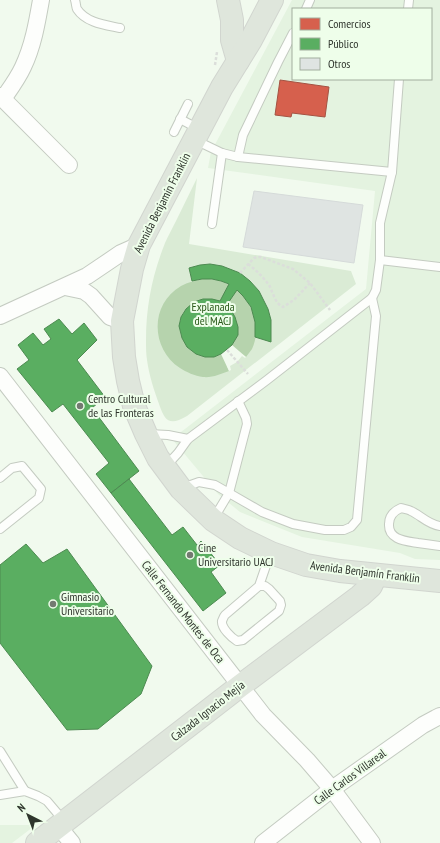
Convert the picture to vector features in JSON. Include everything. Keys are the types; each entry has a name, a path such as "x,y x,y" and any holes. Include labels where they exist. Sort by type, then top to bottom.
{"main road":[{"path":"228,0 232,20 232,40 238,61"},
{"name":"Avenida Benjamín Franklin","path":"272,0 251,40 222,87 138,245 122,321 124,357 134,406 146,434 164,468 181,489 212,520 240,538 271,553 306,565 340,571 440,581"},
{"name":"Calzada Ignacio Mejía","path":"37,843 240,686 360,596 371,586 376,575"}],"street":[{"path":"41,0 31,46 23,68 2,98 69,165"},
{"path":"0,316 87,276 121,253 138,245"},
{"path":"65,287 84,291 91,296 110,317 122,321"},
{"name":"Calle Fernando Montes de Oca","path":"0,376 263,715 307,760 332,789 372,843"},
{"name":"Calle Carlos Villareal","path":"263,843 332,789 423,725 440,716"},
{"path":"61,824 72,843"}],"lane":[{"path":"75,0 77,8 82,15 91,21 120,28"},
{"path":"238,157 243,135 292,35"},
{"path":"164,468 178,453 188,439 372,298 376,290 380,260 380,223 392,172 399,80"},
{"path":"174,132 188,104"},
{"path":"180,119 197,135 222,154 238,157 392,172"},
{"path":"212,224 222,154"},
{"path":"380,260 440,266"},
{"path":"181,489 198,482 215,485 262,512 293,524 325,530 344,530 351,527 357,520 376,316 372,298"},
{"path":"212,520 229,493 247,424 246,418 238,401"},
{"path":"146,434 168,435 188,439"},
{"path":"0,478 12,468 22,466 41,489 39,498 0,529"},
{"path":"440,526 425,521 410,510 401,508 394,511 389,519 388,528 392,535 401,540 440,546"},
{"path":"259,586 269,588 280,601 281,605 279,611 243,640 237,641 232,638 222,625 222,620 225,615 259,586 271,553"},
{"path":"0,751 25,791"},
{"path":"0,795 25,791 38,796 47,801 61,824"}],"path":[{"path":"240,273 254,258 257,257 261,257 293,269 310,283 330,310"},
{"path":"248,264 261,275 268,284 280,306 283,307 294,300 310,283"},
{"path":"227,350 248,374"}],"shaded area":[{"path":"292,0 440,0 440,560 415,559 400,553 302,537 240,512 218,494 172,439 366,289 375,191 208,168 211,152"},
{"path":"202,279 220,281 230,285 238,291 246,299 251,308 255,318 256,329 252,349 246,357 242,354 227,366 229,371 210,377 194,375 180,368 170,359 163,349 159,338 158,326 159,315 171,294 181,286","holes":["203,299 214,300 226,304 232,312 238,335 228,350 220,355 212,356 190,348 183,340 180,331 180,320 185,310"]},
{"path":"0,825 33,825 33,827 12,843 0,843"}],"green space":[{"name":"Explanada del MACJ","path":"197,178 189,244 351,271 356,284 187,416 176,421 172,421 166,418 161,410 149,371 146,350 147,316 153,279 160,255"}],"pier":[{"path":"232,345 246,357 245,358 242,356 237,362 230,366 231,370 229,371 221,354"}],"building: Comercios":[{"path":"280,80 329,87 325,117 292,113 291,117 275,115"}],"building: Público":[{"path":"210,264 222,266 240,273 259,291 268,309 271,320 271,342 255,337 255,322 251,307 237,290 226,306 231,310 235,317 238,327 238,335 232,345 221,354 214,357 205,357 196,354 187,347 182,338 179,326 181,317 186,309 194,302 203,299 220,301 229,284 212,279 192,281 189,268"},
{"name":"Centro Cultural de las Fronteras","path":"59,319 72,334 84,323 97,340 77,360 105,397 92,408 139,471 111,493 96,474 109,463 63,404 52,412 17,369 29,360 18,345 33,333 43,345 51,339 44,329"},
{"path":"129,479 172,535 183,527 197,545 201,541 220,565 211,572 226,593 203,611 111,493"},
{"name":"Gimnasio Universitario","path":"26,544 43,563 67,549 152,666 141,694 98,729 67,730 0,643 0,565"}],"building: Otros":[{"path":"254,191 363,205 354,263 243,247"}],"place":[{"name":"Centro Cultural de las Fronteras","path":"80,406"},
{"name":"Cine Universitario UACJ","path":"190,555"},
{"name":"Gimnasio Universitario","path":"53,604"}]}
